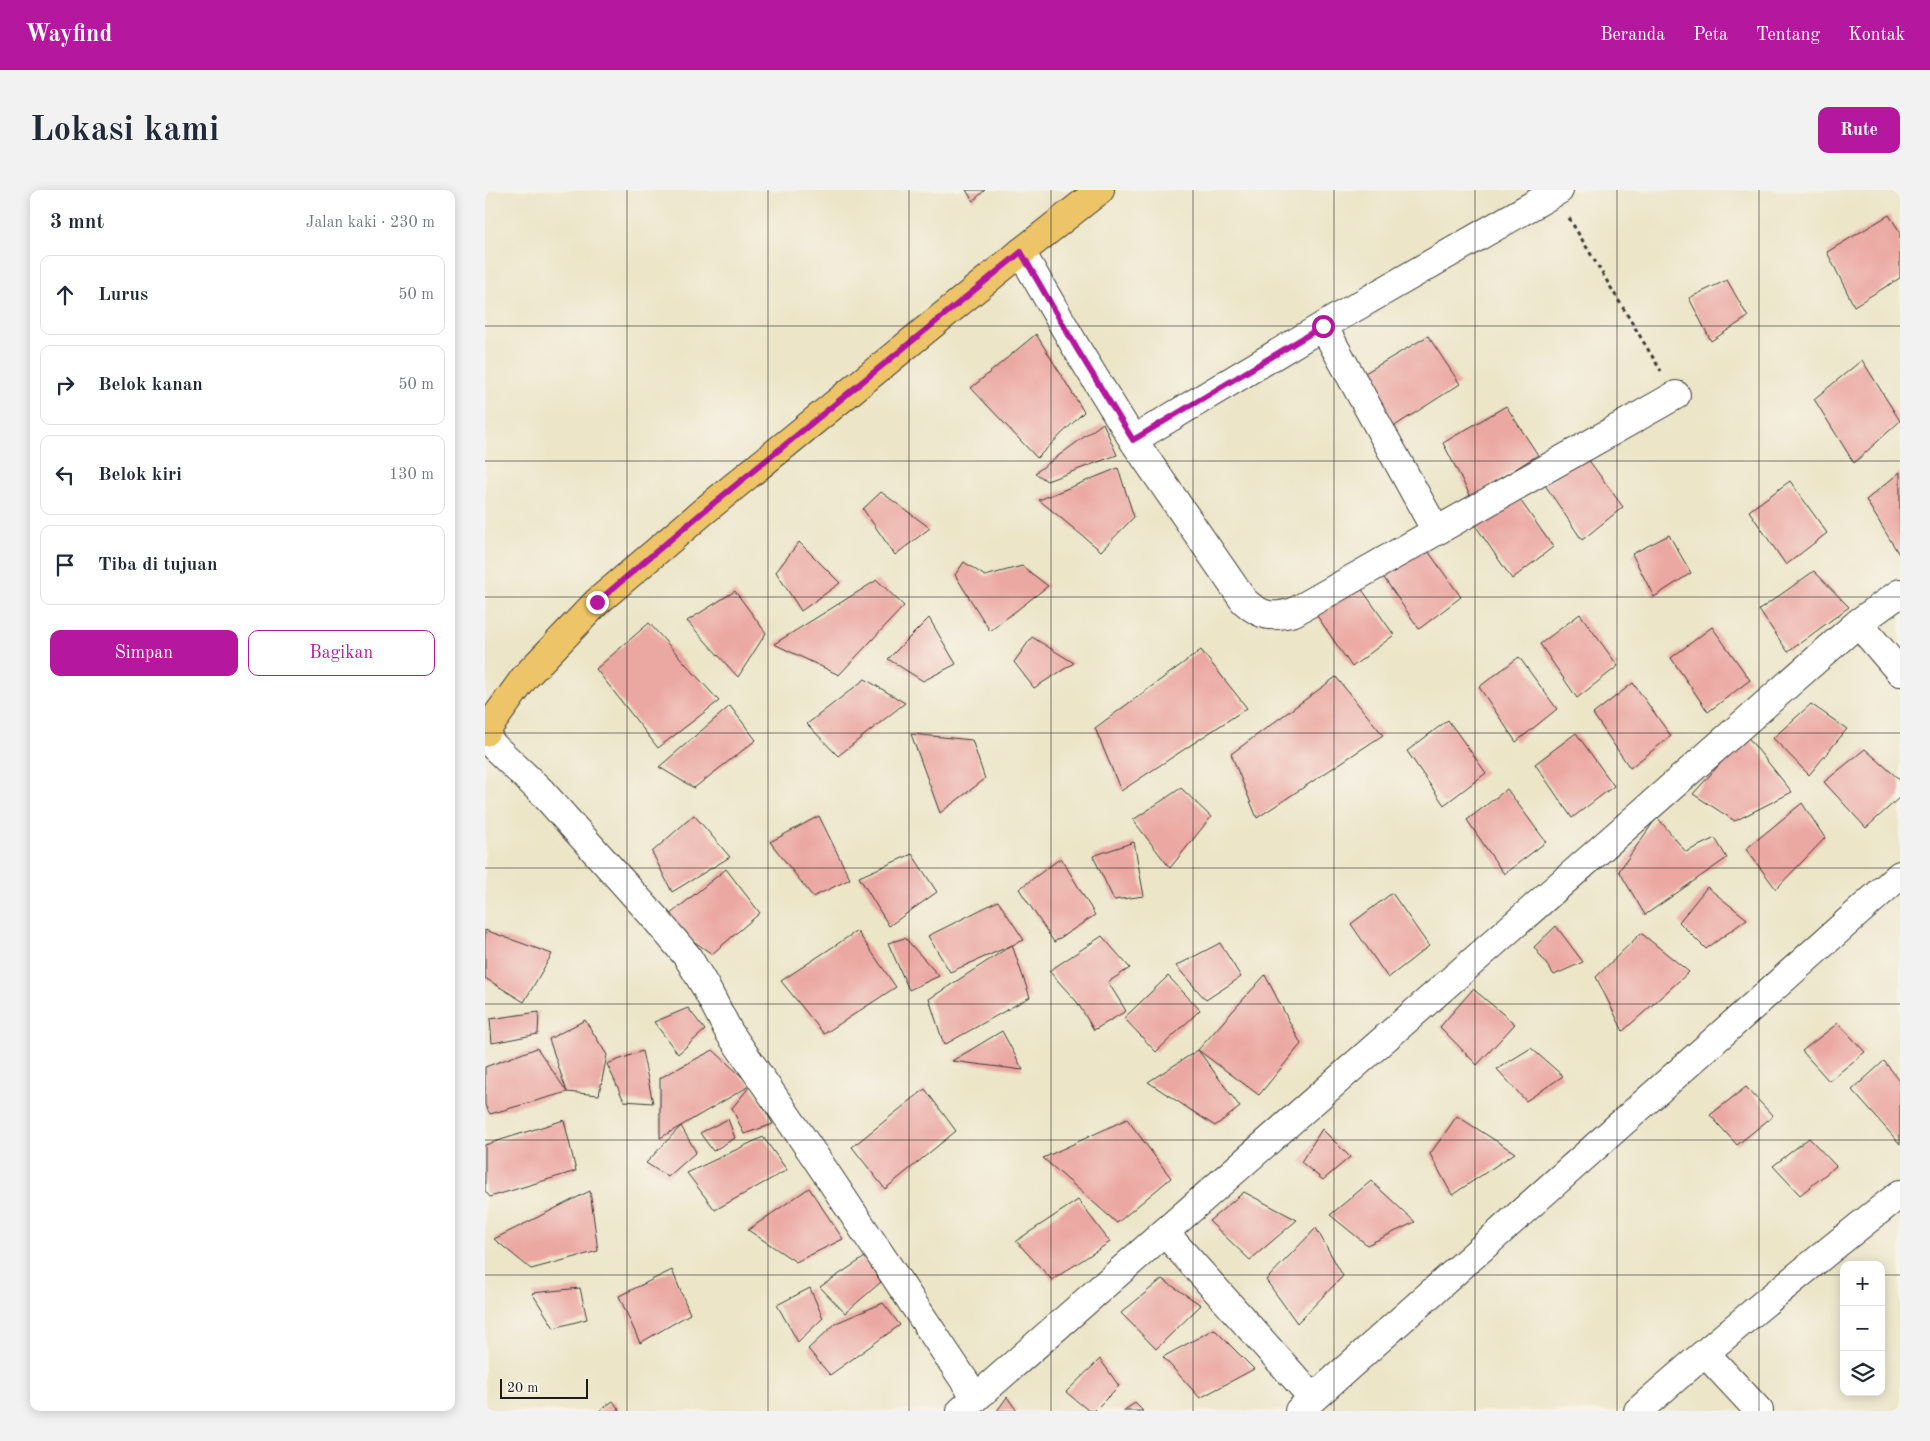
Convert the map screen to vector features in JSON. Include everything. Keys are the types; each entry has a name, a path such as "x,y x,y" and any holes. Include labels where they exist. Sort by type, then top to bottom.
{"main road":[{"path":"485,732 525,677 597,602 704,511 1021,252 1100,190"}],"street":[{"path":"1133,440 1323,326 1556,192"},
{"path":"1021,252 1077,349 1133,440 1244,601 1262,614 1277,616 1294,612 1676,395"},
{"path":"1323,326 1436,531"},
{"path":"485,738 548,799 687,956 734,1040 816,1158 969,1405 1858,623 1900,594"},
{"path":"1858,623 1900,672"},
{"path":"1165,1233 1306,1404 1900,875"},
{"path":"1638,1411 1803,1271 1900,1194"},
{"path":"1705,1353 1759,1411"}],"path":[{"path":"1556,192 1676,395"}],"building":[{"path":"966,190 985,190 973,201"},
{"path":"1889,215 1900,232 1900,278 1854,306 1827,252"},
{"path":"1727,280 1748,317 1711,341 1689,298"},
{"path":"1036,334 1084,412 1037,458 971,388"},
{"path":"1428,336 1460,384 1393,427 1365,373"},
{"path":"1862,360 1900,421 1854,463 1814,399"},
{"path":"1506,406 1538,455 1471,497 1443,443"},
{"path":"1103,423 1117,455 1047,481 1035,473"},
{"path":"1585,455 1623,507 1582,540 1545,485"},
{"path":"1118,468 1134,517 1101,551 1039,500"},
{"path":"1900,472 1900,556 1866,500"},
{"path":"1790,481 1827,533 1786,565 1749,511"},
{"path":"881,492 930,528 895,555 863,509"},
{"path":"1516,494 1553,547 1512,579 1475,525"},
{"path":"1669,535 1691,573 1654,597 1632,554"},
{"path":"799,542 840,583 801,611 776,572"},
{"path":"1423,544 1461,597 1419,629 1382,575"},
{"path":"964,562 985,576 1022,566 1048,586 990,631 955,575"},
{"path":"1814,571 1849,607 1788,652 1759,610"},
{"path":"877,580 904,606 839,675 774,644"},
{"path":"1356,581 1394,635 1352,667 1315,613"},
{"path":"735,591 766,633 738,677 687,621"},
{"path":"1580,614 1618,666 1577,698 1540,644"},
{"path":"929,618 956,664 923,681 888,659"},
{"path":"649,623 719,701 658,748 596,669"},
{"path":"1712,627 1750,680 1708,712 1671,658"},
{"path":"1032,637 1074,663 1034,688 1014,662"},
{"path":"1201,650 1247,708 1121,791 1095,728"},
{"path":"1519,657 1557,709 1516,742 1479,687"},
{"path":"1336,677 1383,735 1257,818 1231,754"},
{"path":"865,679 905,703 838,756 807,724"},
{"path":"1633,683 1671,736 1630,768 1593,714"},
{"path":"1811,704 1847,729 1809,775 1773,738"},
{"path":"730,706 756,740 694,788 659,767"},
{"path":"1448,720 1486,773 1444,805 1407,751"},
{"path":"1576,733 1614,786 1572,818 1535,764"},
{"path":"911,734 972,740 985,779 940,813"},
{"path":"1746,735 1792,792 1735,821 1693,794"},
{"path":"1865,749 1900,780 1900,797 1866,828 1824,782"},
{"path":"1181,788 1211,817 1170,868 1133,820"},
{"path":"1507,789 1546,842 1504,874 1467,820"},
{"path":"1802,803 1825,838 1776,889 1746,849"},
{"path":"694,815 730,857 672,892 652,852"},
{"path":"819,816 850,879 813,897 770,842"},
{"path":"1657,817 1686,852 1715,838 1727,858 1645,915 1619,871"},
{"path":"1134,842 1144,896 1114,900 1093,856"},
{"path":"912,854 937,892 889,926 859,877"},
{"path":"1061,858 1095,915 1054,942 1019,889"},
{"path":"726,869 760,913 712,954 663,920"},
{"path":"1707,887 1747,919 1706,949 1679,922"},
{"path":"1392,893 1429,946 1388,978 1351,924"},
{"path":"998,901 1024,940 950,972 928,936"},
{"path":"1556,926 1583,962 1554,975 1534,947"},
{"path":"485,930 552,954 524,1002 485,978"},
{"path":"857,931 896,987 824,1034 781,981"},
{"path":"1641,933 1689,972 1623,1031 1596,977"},
{"path":"1102,936 1130,968 1108,982 1126,1011 1094,1030 1077,1002 1049,971"},
{"path":"905,938 939,976 909,990 888,943"},
{"path":"1220,943 1241,977 1206,1000 1176,966"},
{"path":"1012,945 1030,997 944,1045 929,999"},
{"path":"1265,975 1301,1044 1259,1095 1198,1050"},
{"path":"1168,976 1200,1010 1156,1052 1124,1018"},
{"path":"1473,989 1515,1024 1477,1065 1440,1027"},
{"path":"688,1008 705,1030 678,1054 654,1022"},
{"path":"539,1012 538,1034 492,1043 490,1019"},
{"path":"585,1020 607,1055 599,1095 567,1092 549,1039"},
{"path":"1838,1023 1865,1052 1829,1081 1802,1051"},
{"path":"1002,1031 1023,1070 952,1061"},
{"path":"537,1048 567,1092 490,1114 485,1105 485,1067"},
{"path":"1531,1048 1563,1076 1526,1101 1497,1069"},
{"path":"713,1050 751,1085 660,1138 660,1078"},
{"path":"1198,1050 1240,1107 1215,1126 1148,1082"},
{"path":"642,1051 653,1103 624,1101 607,1064"},
{"path":"1884,1061 1900,1081 1900,1144 1852,1090"},
{"path":"751,1085 773,1124 744,1134 732,1108"},
{"path":"1746,1087 1773,1116 1737,1145 1710,1115"},
{"path":"925,1089 956,1131 885,1189 852,1147"},
{"path":"1457,1116 1515,1153 1452,1195 1430,1154"},
{"path":"728,1119 735,1138 713,1151 700,1133"},
{"path":"1127,1119 1171,1178 1117,1223 1043,1158"},
{"path":"564,1120 576,1171 490,1197 485,1191 485,1145"},
{"path":"681,1126 696,1152 668,1177 646,1163"},
{"path":"1322,1129 1350,1157 1323,1180 1301,1162"},
{"path":"763,1137 787,1170 715,1210 687,1173"},
{"path":"1809,1138 1836,1166 1800,1195 1773,1166"},
{"path":"1371,1181 1415,1222 1367,1245 1330,1215"},
{"path":"809,1188 843,1239 796,1262 748,1230"},
{"path":"590,1191 598,1251 531,1269 494,1239"},
{"path":"1244,1192 1297,1220 1250,1260 1209,1221"},
{"path":"1078,1200 1110,1242 1052,1280 1016,1241"},
{"path":"1316,1228 1343,1276 1297,1323 1266,1280"},
{"path":"865,1257 881,1282 845,1313 820,1287"},
{"path":"672,1270 690,1314 640,1343 619,1296"},
{"path":"1162,1279 1201,1305 1156,1349 1121,1313"},
{"path":"580,1288 587,1319 554,1328 532,1293"},
{"path":"810,1288 823,1318 798,1342 777,1305"},
{"path":"883,1303 900,1325 830,1375 808,1349 836,1323"},
{"path":"1214,1329 1254,1369 1200,1398 1163,1357"},
{"path":"1100,1359 1119,1386 1094,1411 1089,1411 1066,1392"},
{"path":"1007,1397 1017,1411 997,1411"},
{"path":"613,1401 620,1411 599,1411"},
{"path":"1135,1403 1143,1411 1123,1411"}],"route":[{"path":"597,602 704,511 1021,252 1077,349 1133,440 1323,326"}]}
